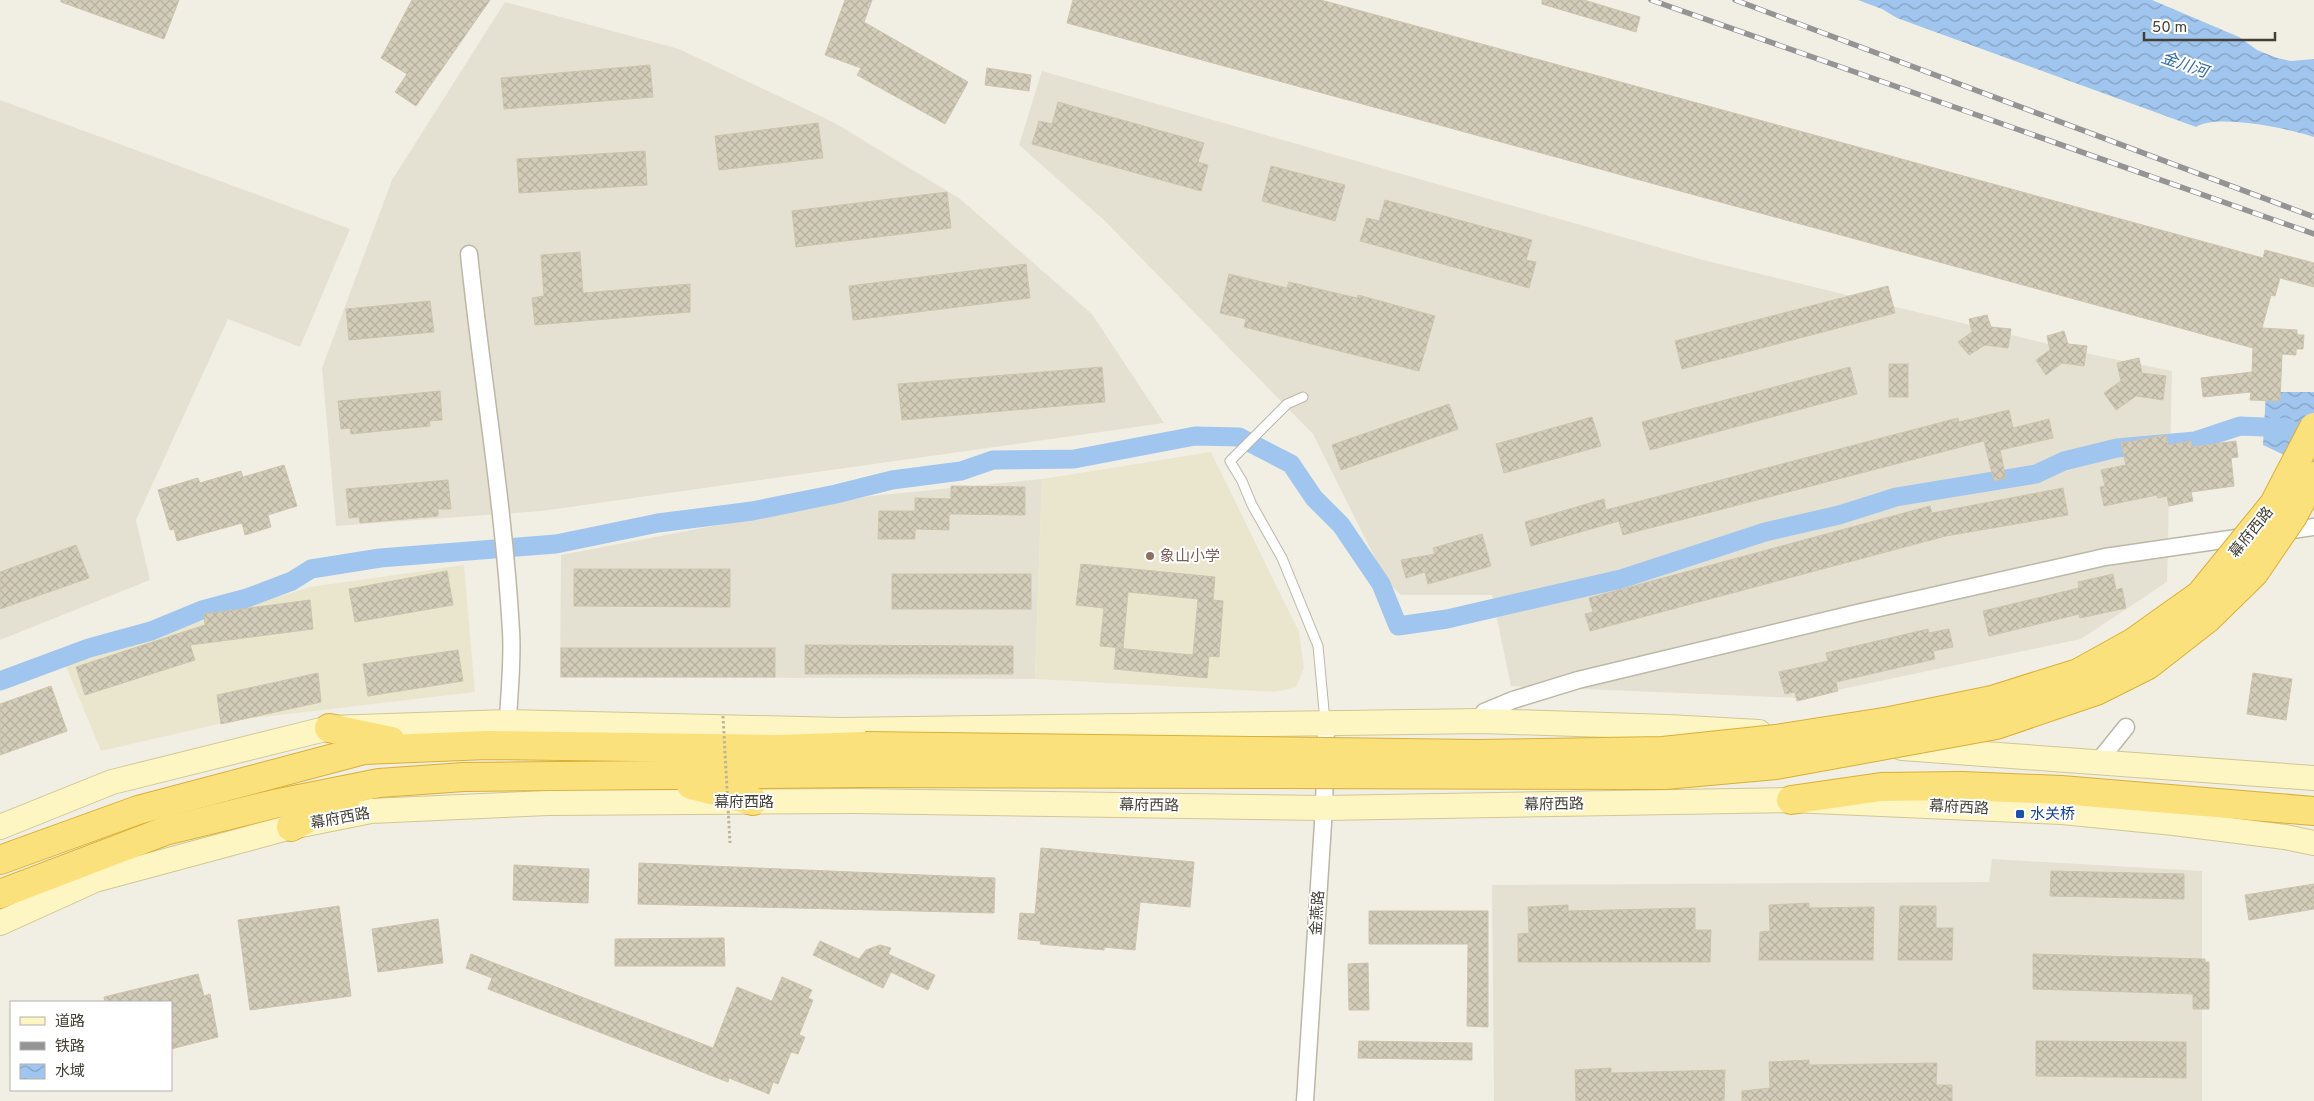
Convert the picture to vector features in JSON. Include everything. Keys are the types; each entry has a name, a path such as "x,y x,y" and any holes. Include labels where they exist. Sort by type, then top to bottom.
{"highway":[{"name":"幕府西路","path":"0,860 138,810 267,774 364,750 487,745 780,749 865,746 1477,754 1663,750 1776,739 1890,721 1992,700 2078,673 2134,642 2200,595 2274,504 2314,427"},
{"name":"幕府西路","path":"0,894 165,831 274,804 379,783 464,777 865,773 1665,774 1776,765 1996,725 2096,691 2148,665 2207,619 2254,573 2293,516 2314,476"},
{"path":"329,728 422,748"},
{"path":"780,749 834,730"},
{"path":"658,776 753,802"},
{"path":"291,826 379,783"},
{"path":"1791,800 1881,787 1962,786 2061,790 2314,811"}],"main road":[{"path":"0,827 112,782 329,728 508,722 834,730 1482,721 1668,727 1777,733 1907,748 2314,778"},
{"path":"1325,760 1497,760 1553,744 1582,725"},
{"path":"1206,726 1224,741 1232,761 1232,778 1226,790 1212,806"},
{"path":"1433,760 1419,775 1419,792 1434,806"},
{"name":"幕府西路","path":"0,923 95,880 291,826 371,811 548,802 753,802 1324,808 1791,800 2062,812 2174,822 2285,837 2314,843"}],"street":[{"path":"468,254 501,511 512,633 508,722"},
{"path":"1482,721 1484,712 1513,700 1578,680 1857,613 2105,557 2314,527"},
{"name":"金燕路","path":"1305,1101 1324,808 1326,724"},
{"path":"2098,762 2126,727"}],"lane":[{"path":"1303,397 1288,404 1230,461 1282,558 1318,646 1326,724"}],"path":[{"path":"723,716 730,843"}],"shaded area":[{"path":"505,2 679,49 833,122 959,198 1092,314 1164,423 542,511 336,526 322,368 392,180"},
{"path":"1042,71 1703,260 2085,353 2172,371 2167,582 2081,639 1799,698 1511,686 1492,595 1401,595 1387,582 1313,434 1105,221 1019,145"},
{"path":"0,100 350,229 300,347 228,319 136,520 150,580 0,640"},
{"name":"象山小学","path":"1211,452 1299,632 1304,668 1296,687 1275,692 1035,679 1042,479"},
{"path":"1042,479 1035,679 560,677 561,555 871,496"},
{"path":"464,565 475,692 236,720 101,751 65,664 310,587"},
{"path":"1992,859 2202,871 2202,1101 1494,1101 1492,885 1989,882"}],"water":[{"name":"金川河","path":"1858,0 2152,0 2239,37 2257,50 2277,58 2291,61 2314,59 2314,137 2289,130 2236,122 2206,123 2196,127 1897,18 1882,9"},
{"path":"2266,392 2314,392 2314,477 2306,465 2263,445"}],"building":[{"path":"61,0 179,0 164,39 61,2"},
{"path":"412,0 490,0 416,106 395,92 407,74 381,58"},
{"path":"845,0 872,0 864,22 968,82 945,124 857,75 861,68 825,55"},
{"path":"1073,0 1321,0 2263,258 2265,250 2314,263 2314,287 2280,278 2275,296 2271,295 2262,328 2297,330 2297,335 2304,335 2303,349 2296,349 2296,355 2282,354 2280,401 2250,400 2251,392 2203,397 2201,378 2252,372 2253,348 1067,23"},
{"path":"1542,0 1584,0 1640,17 1636,32 1542,4"},
{"path":"650,65 653,97 504,109 501,78"},
{"path":"987,68 1031,75 1029,91 985,85"},
{"path":"1058,102 1204,143 1198,162 1208,165 1201,191 1032,144 1039,121 1052,124"},
{"path":"818,123 823,158 719,170 715,136"},
{"path":"645,151 647,185 519,193 517,159"},
{"path":"1271,166 1345,185 1335,221 1262,201"},
{"path":"947,192 951,228 796,247 792,211"},
{"path":"1385,200 1532,240 1526,260 1536,262 1529,288 1360,241 1367,218 1379,221"},
{"path":"580,252 583,293 690,284 690,312 535,325 532,298 544,296 541,255"},
{"path":"1026,264 1030,298 853,320 849,286"},
{"path":"1229,274 1287,288 1289,282 1357,298 1358,295 1435,316 1419,371 1244,327 1246,319 1220,313"},
{"path":"1888,286 1895,313 1682,369 1675,341"},
{"path":"430,301 434,332 349,340 346,309"},
{"path":"1987,315 1991,327 2011,329 2008,348 1985,345 1969,355 1958,342 1972,332 1969,319"},
{"path":"2064,331 2068,344 2087,346 2084,366 2062,363 2046,375 2036,360 2050,350 2047,336"},
{"path":"2139,358 2142,373 2166,376 2163,400 2136,396 2116,410 2104,393 2121,381 2117,363"},
{"path":"1889,364 1908,364 1908,397 1889,397"},
{"path":"1102,367 1105,402 902,420 898,384"},
{"path":"1850,367 1857,394 1650,450 1642,422"},
{"path":"440,391 442,420 429,421 430,426 351,434 350,428 341,429 338,401"},
{"path":"1449,404 1458,429 1341,470 1332,445"},
{"path":"2009,410 2013,428 2049,419 2053,438 2000,450 2006,478 1994,481 1984,441 1623,535 1619,521 1531,546 1525,522 1604,499 1606,510 1958,418 1959,422"},
{"path":"1592,417 1601,446 1504,473 1496,444"},
{"path":"2166,435 2168,445 2191,441 2192,447 2236,441 2238,457 2231,458 2234,486 2191,492 2193,501 2169,506 2167,496 2158,498 2157,495 2104,506 2100,487 2105,486 2101,470 2126,465 2121,443"},
{"path":"284,465 297,506 268,515 271,527 245,535 242,523 177,541 174,529 170,530 158,490 198,478 200,483 241,471 243,477"},
{"path":"448,480 451,509 438,509 438,516 360,523 359,517 349,518 346,489"},
{"path":"951,486 1025,487 1025,515 949,514 949,530 915,529 915,539 878,539 879,511 915,511 915,498 951,499"},
{"path":"2063,488 2068,515 1946,536 1590,631 1585,614 1593,612 1589,598 1930,506 1932,513"},
{"path":"1482,534 1491,566 1428,584 1425,572 1406,578 1401,560 1435,554 1433,548"},
{"path":"76,545 89,578 0,609 0,572"},
{"path":"1081,564 1215,577 1213,600 1223,601 1219,657 1209,656 1207,678 1114,669 1116,648 1193,655 1198,599 1128,592 1123,648 1100,646 1104,608 1076,605"},
{"path":"574,569 730,569 730,607 574,606"},
{"path":"447,571 453,605 355,622 349,589"},
{"path":"892,574 1031,574 1031,609 892,609"},
{"path":"2113,574 2116,590 2122,588 2126,608 2080,618 2079,614 1989,636 1983,611 2079,588 2078,582"},
{"path":"310,600 313,629 190,645 195,660 85,695 76,667 205,625 204,614"},
{"path":"1928,629 1929,633 1949,629 1953,647 1933,651 1935,659 1836,682 1838,691 1797,701 1795,692 1785,694 1779,672 1828,661 1826,653"},
{"path":"805,645 1013,646 1013,674 805,674"},
{"path":"561,648 775,648 775,677 561,677"},
{"path":"458,650 463,681 368,696 363,664"},
{"path":"318,673 321,702 221,724 217,695"},
{"path":"2253,673 2292,679 2286,720 2247,714"},
{"path":"51,686 67,731 0,755 0,704"},
{"path":"1041,848 1194,862 1190,907 1140,902 1135,950 1104,947 1104,950 1040,944 1041,941 1018,939 1020,913 1035,914"},
{"path":"639,863 995,878 994,913 638,904"},
{"path":"514,865 589,869 588,903 513,900"},
{"path":"2051,871 2184,874 2184,899 2050,896"},
{"path":"2314,884 2314,909 2249,920 2245,895"},
{"path":"1809,903 1809,908 1874,907 1873,960 1759,960 1760,932 1770,931 1769,905"},
{"path":"1568,905 1568,911 1695,908 1695,930 1711,930 1710,962 1518,962 1518,934 1529,933 1528,907"},
{"path":"339,906 351,996 250,1010 238,920"},
{"path":"1900,906 1936,906 1936,928 1953,928 1952,960 1898,960"},
{"path":"1369,911 1488,911 1488,1027 1467,1026 1468,944 1369,944"},
{"path":"438,919 443,963 378,972 372,929"},
{"path":"724,938 725,966 615,966 615,939"},
{"path":"820,941 859,959 866,950 880,945 891,948 888,954 935,975 928,990 891,972 883,988 813,955"},
{"path":"471,954 713,1048 737,987 772,1001 782,977 812,990 808,998 813,1000 799,1035 805,1037 798,1054 791,1052 778,1084 773,1082 769,1094 729,1078 728,1082 488,989 492,978 466,968"},
{"path":"2033,954 2205,959 2205,962 2209,962 2209,1009 2193,1009 2193,994 2033,989"},
{"path":"1368,963 1369,1010 1349,1010 1348,964"},
{"path":"198,974 204,996 210,994 218,1037 172,1049 172,1001 105,1001 104,997"},
{"path":"1359,1041 1472,1043 1472,1060 1358,1058"},
{"path":"2036,1041 2186,1042 2186,1078 2036,1076"},
{"path":"1809,1060 1809,1065 1937,1063 1936,1085 1952,1085 1952,1101 1742,1101 1742,1091 1770,1088 1769,1062"},
{"path":"1611,1068 1611,1073 1725,1070 1724,1101 1576,1101 1575,1070"}],"waterway":[{"path":"0,681 89,648 151,631 202,610 247,598 292,581 311,569 380,558 556,544 658,523 752,511 836,494 892,480 961,471 993,460 1074,459 1195,436 1239,437 1291,464 1314,498 1341,525 1381,584 1398,626 1447,619 1621,579 1765,532 1839,515 1896,497 2036,474 2064,461 2117,448 2195,441 2240,426 2288,428"}],"railway":[{"path":"1651,0 2314,234"},
{"path":"1735,0 2314,217"}],"place":[{"name":"象山小学","path":"1150,556"},
{"name":"水关桥","path":"2020,814"}]}
